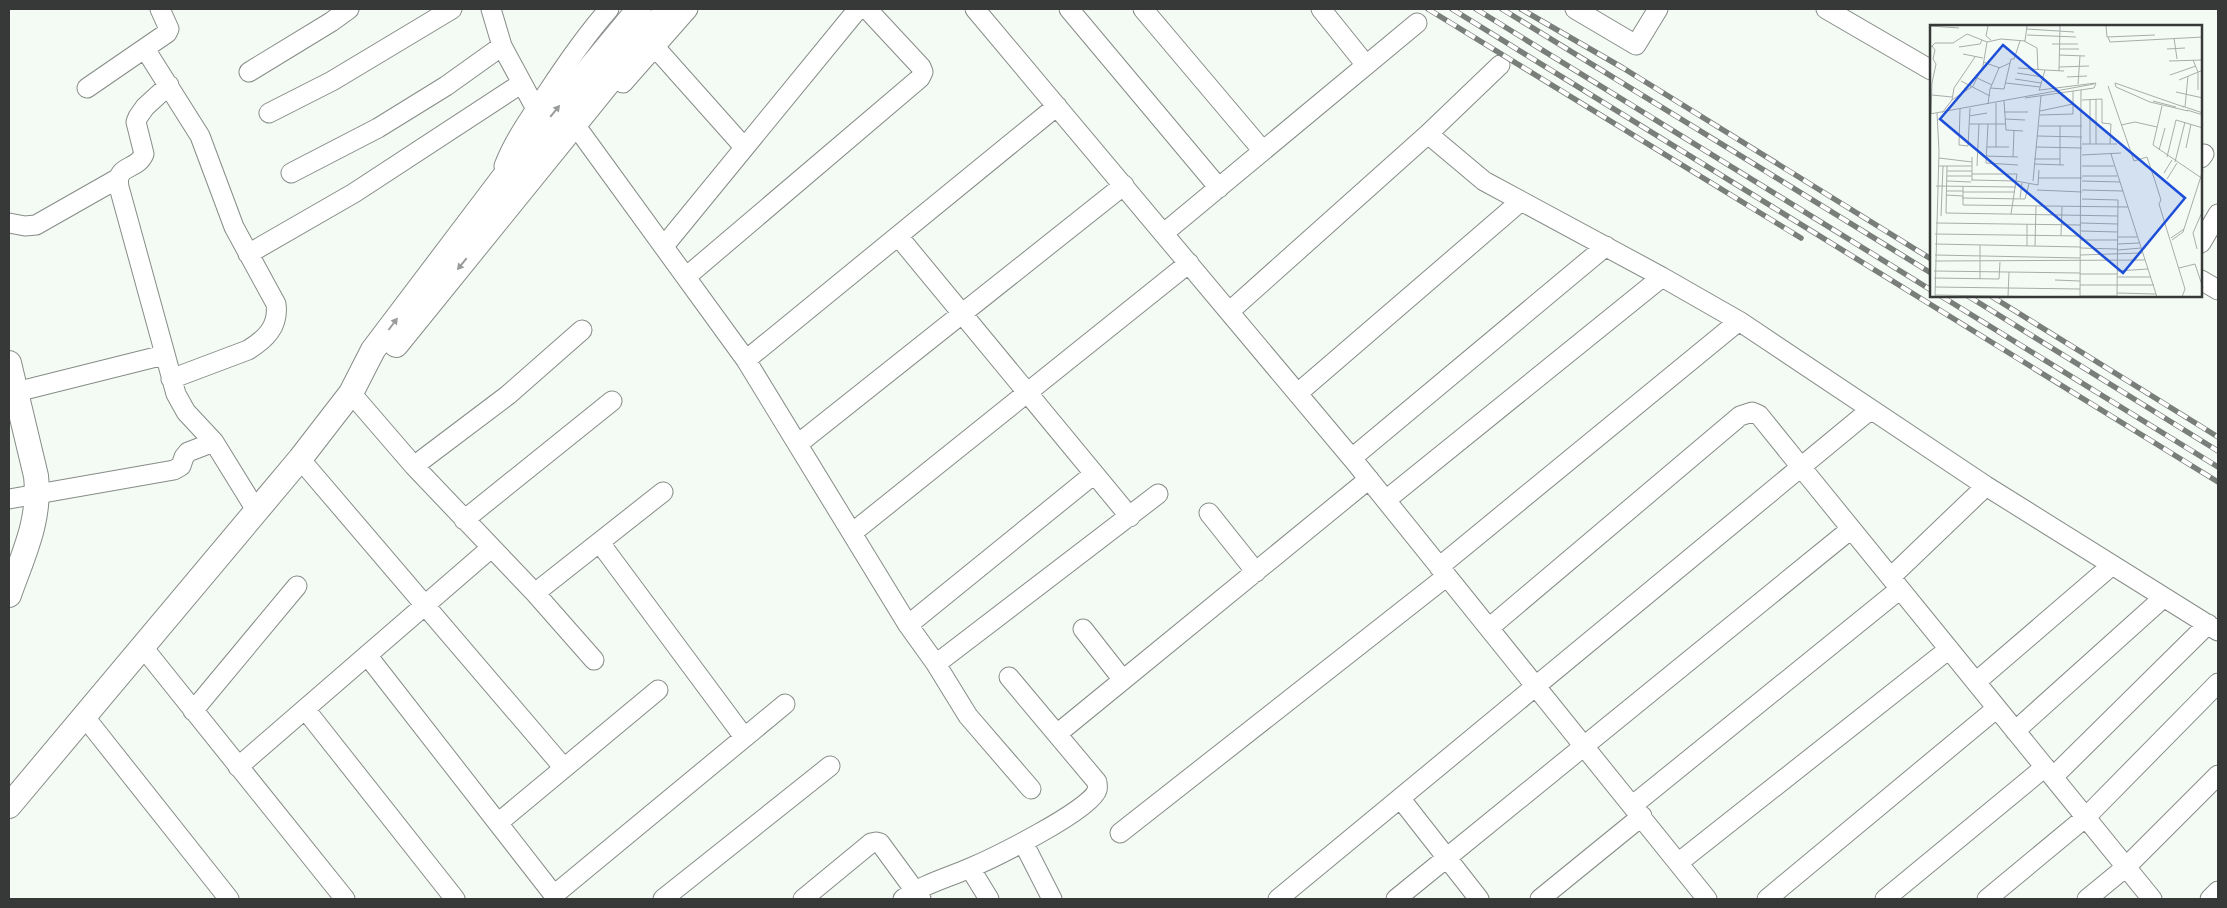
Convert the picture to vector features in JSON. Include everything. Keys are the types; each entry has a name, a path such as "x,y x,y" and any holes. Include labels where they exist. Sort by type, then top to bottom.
{"street":[{"path":"87,88 167,33 169,29 160,9"},
{"path":"249,72 349,9"},
{"path":"269,113 332,82 452,9"},
{"path":"491,9 502,46 536,109"},
{"path":"497,186 513,147 536,109 569,60 609,9"},
{"path":"355,387 373,350 544,124 639,9"},
{"path":"9,806 300,459 355,387 383,362 668,9"},
{"path":"481,241 503,226 515,214 654,46 688,9"},
{"path":"664,246 858,9"},
{"path":"686,277 920,78 923,72 918,62 867,9"},
{"path":"975,9 1352,458 1584,747 1638,811 1705,899"},
{"path":"1069,9 1219,188"},
{"path":"1143,9 1263,151"},
{"path":"1321,9 1366,66"},
{"path":"1575,9 1636,44 1658,9"},
{"path":"1826,9 1930,69"},
{"path":"1164,233 1417,23"},
{"path":"291,173 378,128 446,86 502,46"},
{"path":"654,46 744,147"},
{"path":"148,47 148,52 200,136 224,203 248,254 276,304 276,321 269,334 248,350 171,379"},
{"path":"1230,311 1428,134 1500,65"},
{"path":"248,254 354,193 522,83"},
{"path":"9,223 25,226 36,225 118,179 120,174 139,162 144,154 136,122 140,112 169,85"},
{"path":"746,360 1057,106"},
{"path":"581,134 746,360 908,625 936,664 968,716 1031,789"},
{"path":"1428,134 1476,175 1739,321 1986,486 2213,628 2049,772 1885,899"},
{"path":"118,179 164,356 180,403 214,442 256,510"},
{"path":"798,444 1124,185"},
{"path":"1298,394 1521,201"},
{"path":"2202,241 2218,214"},
{"path":"898,236 961,315 1130,518"},
{"path":"1352,458 1606,246"},
{"path":"852,533 1189,263"},
{"path":"1386,500 1662,277"},
{"path":"2202,281 2218,290"},
{"path":"1120,833 1443,571 1739,321"},
{"path":"414,466 508,395 582,330"},
{"path":"16,392 164,356"},
{"path":"9,363 36,476 38,495 33,526 9,595"},
{"path":"355,387 414,466 535,593 594,660"},
{"path":"464,520 612,401"},
{"path":"1278,899 1870,410"},
{"path":"1489,628 1746,413 1752,412 1758,415 1801,467 2152,899"},
{"path":"9,499 174,470 181,466 188,452 214,442"},
{"path":"300,459 564,768"},
{"path":"908,625 1094,474"},
{"path":"1057,734 1369,479"},
{"path":"1540,899 1895,583 1986,486"},
{"path":"535,593 664,492"},
{"path":"936,664 1130,518 1158,494"},
{"path":"1209,513 1256,572"},
{"path":"1396,899 1851,529"},
{"path":"600,543 744,738"},
{"path":"238,767 492,548"},
{"path":"1976,682 2112,566"},
{"path":"193,711 297,586"},
{"path":"2015,731 2163,598"},
{"path":"1083,629 1123,680"},
{"path":"142,646 345,899"},
{"path":"1678,863 1948,649"},
{"path":"367,655 555,897 785,704"},
{"path":"803,899 871,843 876,842 880,843 913,896 1023,842 1072,814 1094,796 1098,789 1096,782 1009,677"},
{"path":"1988,899 2086,817 2218,683"},
{"path":"498,823 658,690"},
{"path":"305,708 455,899"},
{"path":"1767,899 1996,708"},
{"path":"84,716 229,899"},
{"path":"663,899 830,766"},
{"path":"2087,899 2126,866 2218,774"},
{"path":"1400,798 1479,899"},
{"path":"1023,842 1052,899"},
{"path":"970,868 989,899"},
{"path":"2210,899 2218,891"}],"railway":[{"path":"1428,9 1801,238"},
{"path":"1452,9 2218,482"},
{"path":"1476,9 1930,289"},
{"path":"1502,9 1930,272"},
{"path":"1521,9 1623,68 1930,258"},
{"path":"1944,298 2218,467"},
{"path":"1971,298 2218,451"},
{"path":"1994,298 2218,437"}]}
